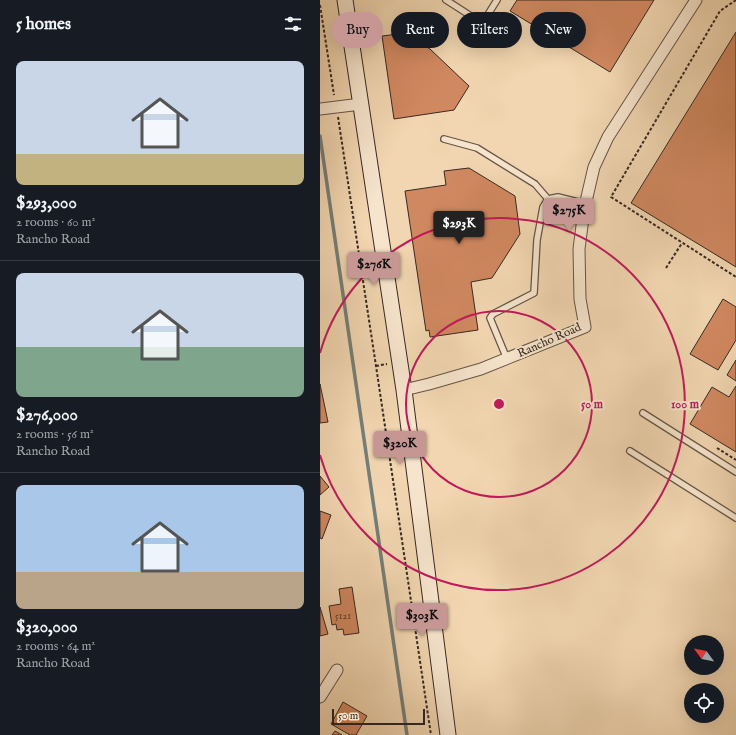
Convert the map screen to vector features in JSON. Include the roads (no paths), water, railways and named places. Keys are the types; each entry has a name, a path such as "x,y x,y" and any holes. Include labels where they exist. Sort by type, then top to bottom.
{"street":[{"path":"345,0 404,390 448,735"},
{"name":"Rancho Road","path":"404,390 467,374 585,327 580,299 579,249 586,204 594,167 608,137 696,0"},
{"path":"320,109 360,104"},
{"path":"320,696 337,670"}],"lane":[{"path":"446,0 474,18 481,20 487,16 497,0"},
{"path":"444,139 477,148 535,184 548,199"},
{"path":"507,359 490,318 493,314 534,293 537,240 543,207 548,199 558,197 586,204"},
{"path":"643,413 736,472"},
{"path":"630,451 736,518"}],"waterway":[{"path":"320,136 407,735"}]}
